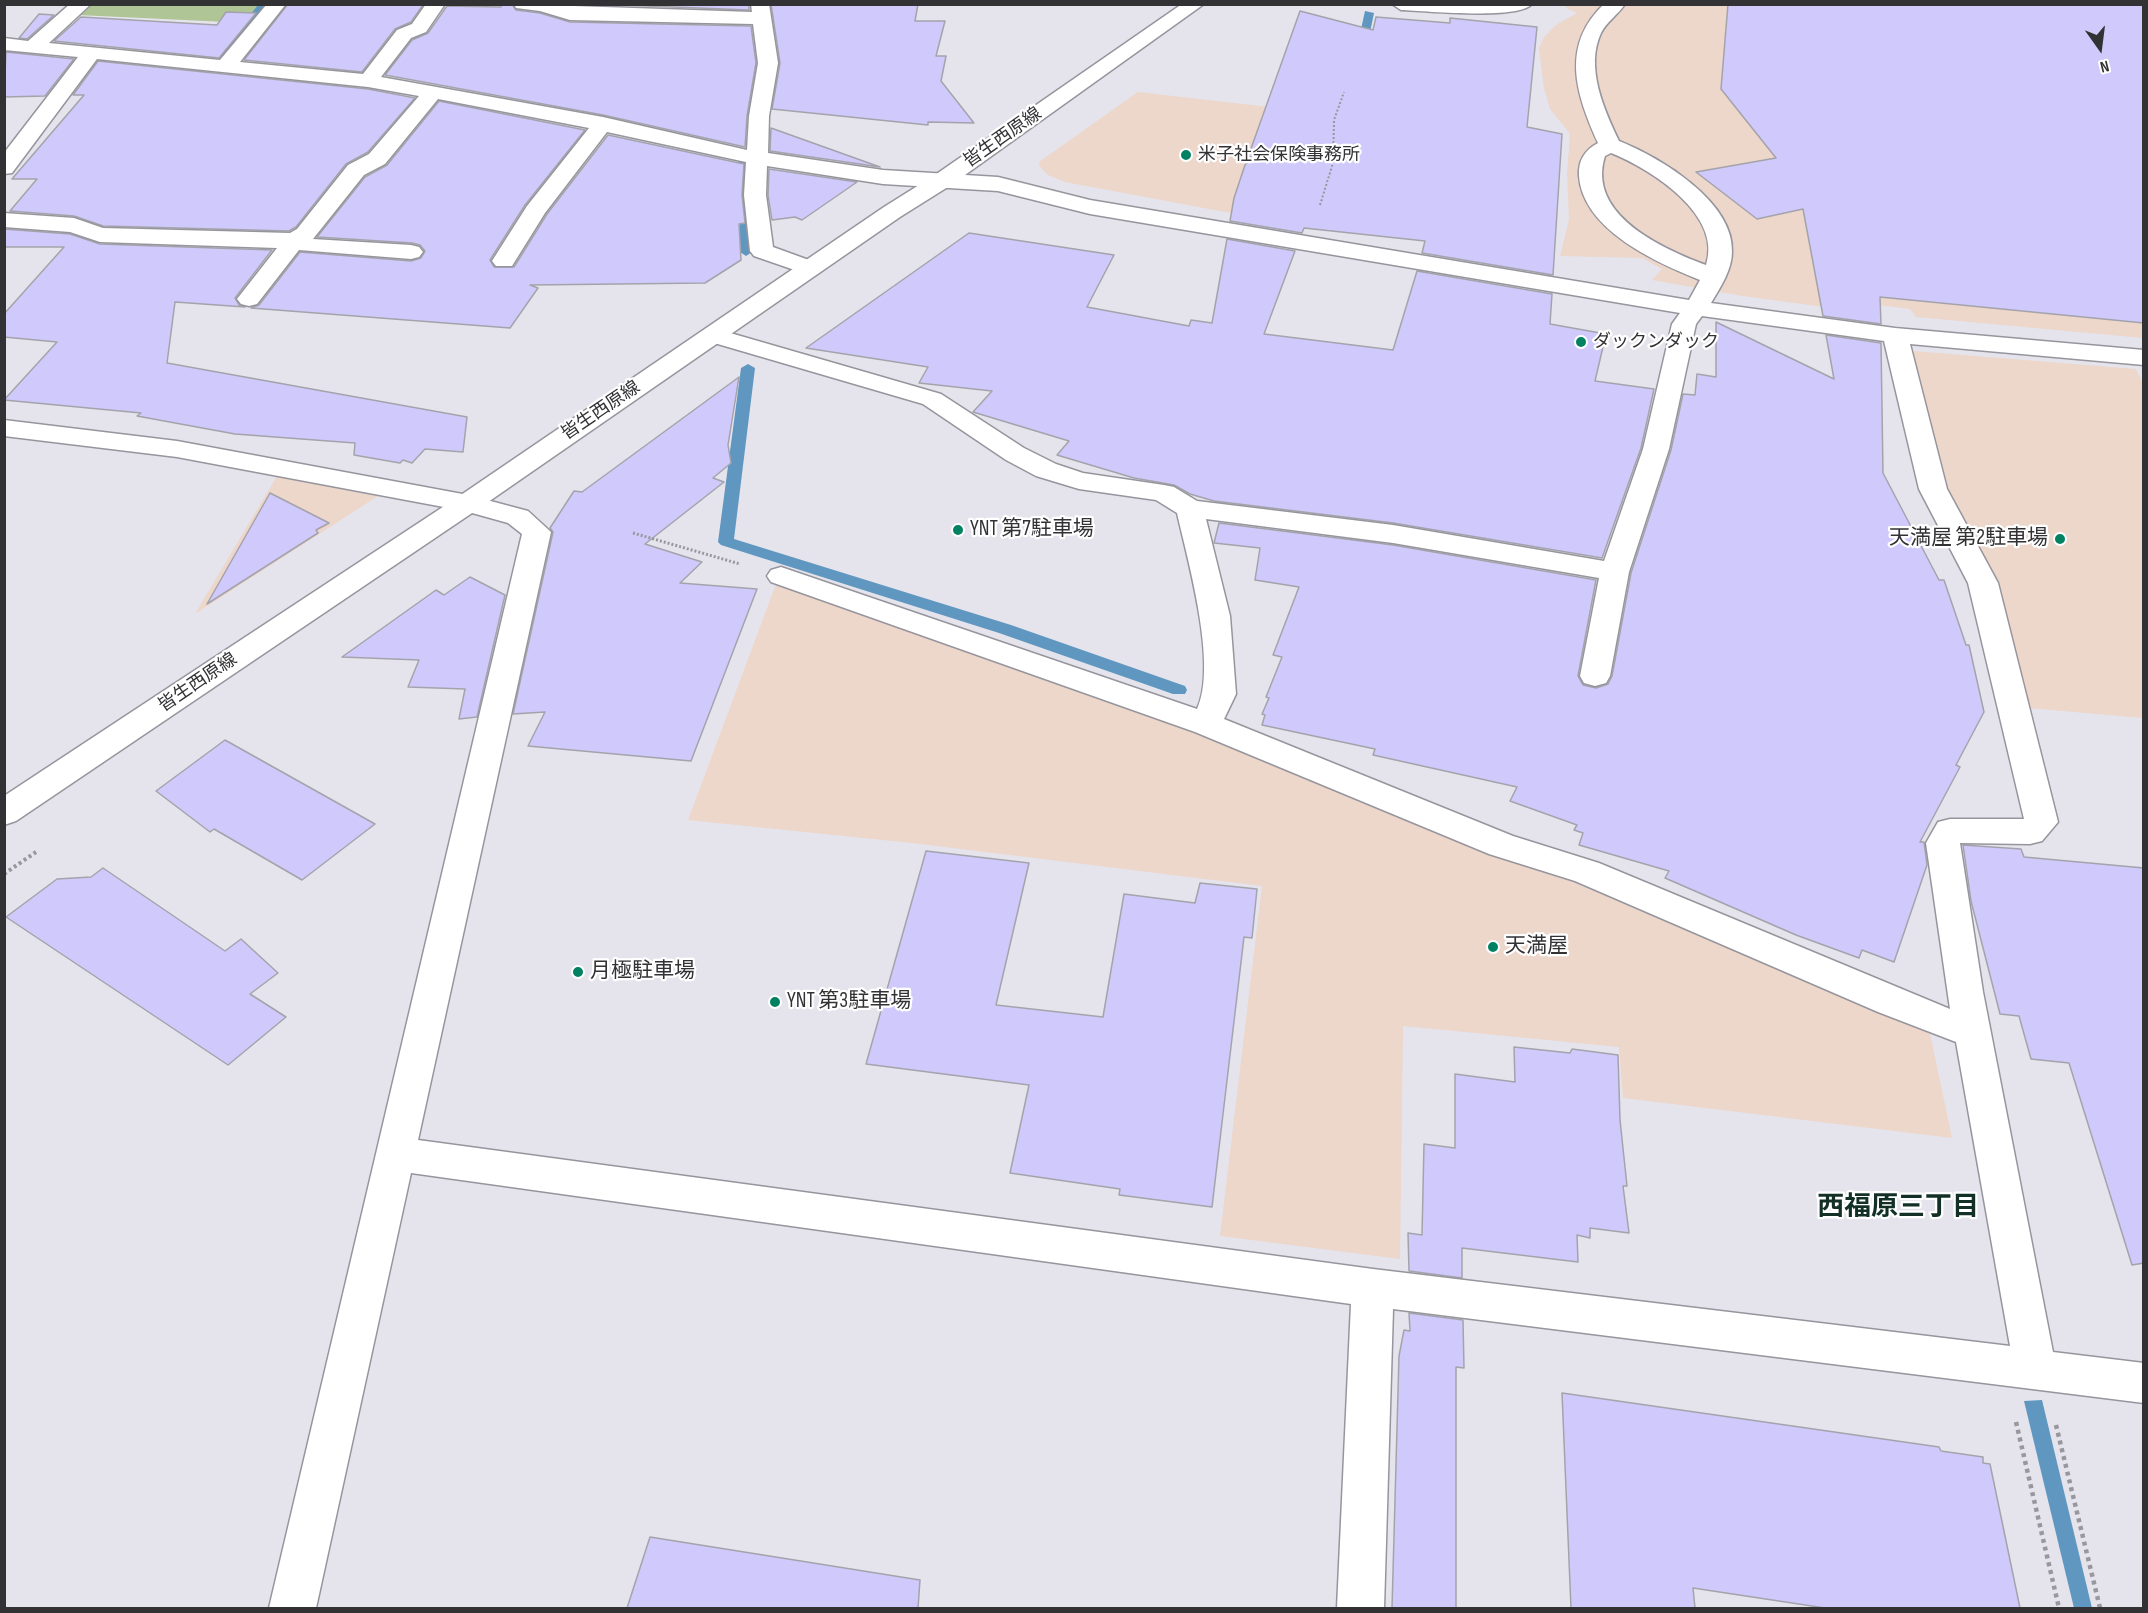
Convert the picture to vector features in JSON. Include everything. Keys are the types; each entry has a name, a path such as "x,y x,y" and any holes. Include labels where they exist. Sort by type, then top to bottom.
{"street":[{"path":"33,46 82,4"},
{"path":"226,66 277,4"},
{"path":"368,81 404,34 419,28 436,4"},
{"path":"524,4 542,5 570,14 761,11 768,63 759,117 756,158 755,195 762,251 809,268"},
{"name":"皆生西原線","path":"4,813 468,503 809,268 943,180 1195,4"},
{"path":"1401,4 1473,9 1523,4"},
{"path":"1595,676 1615,572 1656,449 1684,324 1695,309 1722,252 1716,225 1707,212 1657,168 1632,153 1610,145 1598,120 1585,58 1586,43 1605,6"},
{"path":"4,44 93,51 368,81 603,123 756,158 883,177 998,184 1090,207 1695,309 1895,335 2144,358"},
{"path":"4,168 93,51"},
{"path":"249,299 295,240 305,234 356,170 377,159 433,92"},
{"path":"504,261 535,211 603,123"},
{"path":"1610,145 1595,153 1589,175 1596,195 1609,218 1623,233 1645,246 1712,276"},
{"path":"4,220 74,225 100,235 295,240 309,246 411,252"},
{"path":"713,335 932,399 1015,454 1046,470 1079,481 1164,493 1190,509 1393,534 1615,572"},
{"path":"1895,335 1933,489 1983,583 2042,822 2030,832 1950,831 1943,843 1974,1033 2018,1365"},
{"path":"4,428 177,449 468,503 518,517 537,532 292,1608"},
{"path":"1190,509 1215,616 1220,694 1206,724"},
{"path":"781,576 1206,724 1501,845 1587,872 1891,1002 1974,1033"},
{"path":"396,1154 1373,1288 2018,1365 2144,1383"},
{"path":"1360,1608 1373,1288"}],"path":[{"path":"1317,215 1333,163 1334,120 1344,93"},
{"path":"633,533 781,576"},
{"path":"2018,1365 2059,1608"},
{"path":"2018,1365 2053,1410 2100,1608"}],"shaded area":[{"path":"1567,5 2143,5 2143,338 1916,317 1910,309 1864,303 1853,311 1743,296 1652,280 1662,269 1642,258 1560,256 1569,220 1567,173 1570,134 1550,109 1544,88 1539,48 1544,37 1556,25 1577,13 1566,8"},
{"name":"米子社会保険事務所","path":"1138,92 1330,114 1300,226 1065,182 1048,175 1040,167 1039,162"},
{"name":"天満屋 第2駐車場","path":"1913,351 2136,369 2144,386 2143,718 2028,708 1947,493"},
{"path":"277,476 378,496 195,614"},
{"name":"天満屋","path":"776,584 947,639 1169,720 1305,779 1578,882 1929,1029 1952,1138 1623,1098 1619,1047 1403,1026 1400,1259 1220,1236 1262,886 912,843 688,820"}],"green space":[{"path":"90,5 263,5 248,23 78,15"}],"water":[{"path":"2042,1400 2092,1608 2074,1608 2024,1401"}],"building":[{"path":"288,4 423,5 411,22 395,29 362,72 244,60"},
{"path":"501,4 512,4 516,10 540,13 570,22 751,26 756,63 747,116 745,147 603,115 385,75 412,40 428,33 447,6 501,7"},
{"path":"596,4 749,4 749,10"},
{"path":"771,4 918,4 915,21 945,21 936,56 946,56 941,81 974,123 928,122 928,125 772,109 780,63"},
{"path":"1728,4 2144,4 2144,323 1880,297 1881,324 1823,316 1803,209 1757,219 1696,172 1776,158 1721,89"},
{"path":"1300,11 1373,30 1376,17 1450,23 1450,18 1537,27 1527,127 1562,134 1553,275 1422,253 1425,241 1304,228 1302,233 1230,221 1234,198 1245,165 1252,157 1248,157"},
{"path":"226,12 256,13 219,58 54,41 81,17 217,25"},
{"path":"39,14 54,15 27,39 19,38"},
{"path":"6,52 74,59 45,96 4,97"},
{"path":"98,61 368,89 415,98 368,152 346,164 296,227 289,231 103,226 74,216 10,211 37,179 12,179 84,95 73,95"},
{"path":"439,101 585,130 525,205 490,260 494,267 514,267 547,214 608,135 744,164 742,195 745,223 739,224 741,260 705,283 530,285 538,288 510,328 251,308 259,305 300,252 411,261 421,258 425,251 420,245 412,243 317,237 365,177 387,165"},
{"path":"771,128 880,167 770,151"},
{"path":"769,169 857,182 802,220 795,217 772,220 768,195"},
{"path":"4,229 70,234 100,244 272,250 235,298 239,305 245,307 175,302 167,363 467,417 463,452 425,449 412,463 403,460 400,463 354,455 355,443 235,434 137,416 141,413 4,400 57,342 4,337 4,314 64,247 4,247"},
{"path":"969,233 1114,255 1087,307 1189,326 1191,320 1212,323 1227,239 1295,251 1264,334 1393,350 1417,271 1552,294 1550,324 1606,334 1595,381 1654,389 1641,448 1602,558 1393,523 1214,501 1190,494 1174,485 1134,478 1057,455 1069,441 973,412 992,391 919,383 928,367 806,348"},
{"path":"1716,322 1834,379 1826,335 1881,343 1883,473 1939,580 1944,580 1966,645 1969,645 1984,712 1956,765 1960,767 1920,842 1924,842 1927,865 1894,962 1862,950 1859,958 1796,935 1665,878 1669,871 1579,845 1583,833 1574,830 1577,825 1510,801 1517,787 1373,755 1375,749 1262,725 1265,715 1262,714 1269,698 1266,697 1282,657 1273,655 1299,587 1255,580 1260,548 1214,543 1219,523 1393,545 1596,580 1578,676 1583,685 1596,688 1608,684 1612,676 1631,573 1671,450 1683,394 1695,395 1697,374 1716,377"},
{"path":"739,377 728,445 731,463 713,478 724,482 645,544 702,562 680,583 757,589 691,761 528,746 545,712 513,714 553,532 550,528 574,491 582,492"},
{"path":"270,493 329,523 316,530 318,533 207,604"},
{"path":"470,577 505,595 477,717 459,719 465,689 408,687 419,660 342,657 436,590 444,595"},
{"path":"225,740 375,824 302,880 214,829 210,832 156,791"},
{"path":"1963,845 2021,849 2024,857 2144,868 2144,1263 2132,1265 2069,1063 2031,1059 2019,1016 2000,1014 1971,901"},
{"path":"926,851 1029,863 996,1005 1103,1017 1124,894 1195,903 1200,883 1257,889 1252,938 1244,937 1212,1207 1119,1195 1120,1189 1010,1173 1029,1085 866,1064"},
{"path":"103,868 225,951 241,939 278,973 250,994 286,1017 228,1065 6,917 57,879 91,877"},
{"path":"1514,1047 1570,1053 1572,1049 1618,1055 1620,1120 1627,1186 1623,1186 1629,1233 1590,1228 1590,1238 1577,1235 1578,1262 1462,1248 1462,1278 1409,1271 1408,1233 1422,1235 1424,1144 1455,1148 1455,1074 1515,1082"},
{"path":"1409,1313 1463,1320 1464,1368 1456,1367 1456,1608 1392,1608 1399,1356 1404,1330 1410,1331"},
{"path":"1562,1393 1939,1447 1941,1451 1983,1457 1983,1463 1990,1464 2020,1608 1825,1608 1693,1588 1695,1608 1571,1608"},
{"path":"650,1537 920,1580 918,1608 627,1608"}],"waterway":[{"path":"223,54 265,4"},
{"path":"1361,52 1369,13"},
{"path":"744,161 746,252"},
{"path":"748,368 726,542 1005,629 1179,690"}],"place":[{"name":"米子社会保険事務所","path":"1186,155"},
{"name":"ダックンダック","path":"1581,342"},
{"name":"YNT 第7駐車場","path":"958,530"},
{"name":"天満屋 第2駐車場","path":"2060,539"},
{"name":"天満屋","path":"1493,947"},
{"name":"月極駐車場","path":"578,972"},
{"name":"YNT 第3駐車場","path":"775,1002"}],"district":[{"name":"西福原三丁目","path":"1898,1208"}]}
